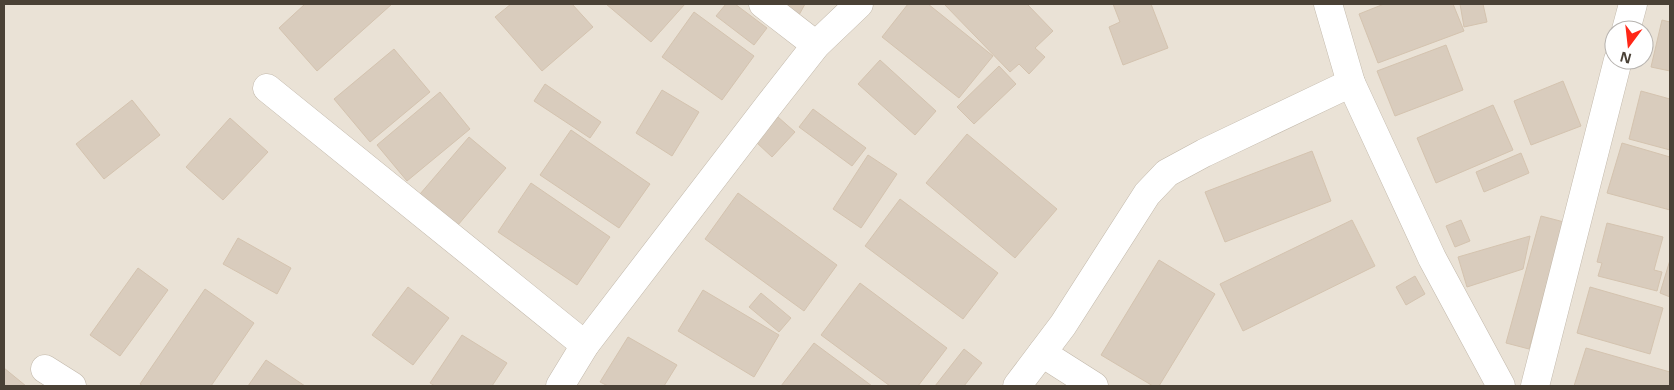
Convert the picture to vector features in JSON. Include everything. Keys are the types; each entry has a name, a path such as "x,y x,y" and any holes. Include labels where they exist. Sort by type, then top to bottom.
{"street":[{"path":"763,4 816,45"},
{"path":"560,386 586,345 769,105 816,45 859,4"},
{"path":"1328,4 1351,83 1432,258 1501,386"},
{"path":"1629,20 1633,4"},
{"path":"1535,386 1615,70"},
{"path":"1017,386 1063,325 1147,194 1167,173 1220,145 1351,83"},
{"path":"267,88 586,345"},
{"path":"1042,353 1094,386"},
{"path":"45,369 72,386"}],"shaded area":[{"path":"4,4 1670,4 1670,386 4,386"}],"building":[{"path":"305,4 392,4 317,71 279,28"},
{"path":"511,4 572,4 593,27 542,71 495,17"},
{"path":"606,4 685,4 651,42"},
{"path":"726,4 735,4 767,28 754,45 716,16"},
{"path":"781,4 805,4 799,15"},
{"path":"908,4 928,4 993,56 959,98 882,37"},
{"path":"944,4 1027,4 1053,31 1035,48 1045,57 1029,74 1019,64 1010,72"},
{"path":"1113,4 1151,4 1168,48 1123,65 1109,27 1120,22"},
{"path":"1384,4 1453,4 1464,31 1378,63 1359,14"},
{"path":"1460,4 1483,4 1487,22 1464,27"},
{"path":"694,12 754,56 722,100 662,57"},
{"path":"1662,20 1670,22 1670,71 1654,68 1654,54"},
{"path":"1446,45 1463,90 1395,116 1377,71"},
{"path":"394,49 430,92 370,142 334,99"},
{"path":"880,60 936,111 915,135 858,84"},
{"path":"999,66 1016,84 974,124 957,107"},
{"path":"1563,81 1581,126 1531,145 1514,101"},
{"path":"545,84 601,122 590,138 534,101"},
{"path":"662,90 699,112 672,156 636,133"},
{"path":"1641,91 1670,99 1670,150 1629,139"},
{"path":"440,92 470,129 407,181 377,145"},
{"path":"132,100 160,135 104,179 76,144"},
{"path":"1493,105 1513,150 1436,183 1417,138"},
{"path":"813,109 866,148 852,166 799,127"},
{"path":"778,117 795,132 772,157 756,142"},
{"path":"230,118 268,152 223,200 186,167"},
{"path":"571,130 650,184 619,228 540,175"},
{"path":"967,134 1057,209 1015,258 926,183"},
{"path":"469,137 506,168 458,225 420,194"},
{"path":"1622,143 1670,157 1670,210 1607,193"},
{"path":"1312,151 1331,201 1225,242 1205,192"},
{"path":"1521,153 1529,173 1484,192 1476,172"},
{"path":"868,155 897,174 861,228 833,209"},
{"path":"531,183 610,237 577,285 498,232"},
{"path":"738,193 837,265 804,311 705,239"},
{"path":"900,199 998,273 963,319 865,246"},
{"path":"1541,216 1564,222 1529,349 1506,343"},
{"path":"1352,220 1375,266 1243,331 1220,284"},
{"path":"1461,220 1470,241 1455,247 1446,226"},
{"path":"1607,223 1663,237 1654,270 1662,272 1657,291 1598,276 1602,263 1597,262"},
{"path":"1530,236 1523,269 1467,287 1458,257"},
{"path":"238,238 291,268 277,294 223,264"},
{"path":"1159,260 1215,294 1159,386 1153,386 1101,355"},
{"path":"1670,260 1670,297 1660,293"},
{"path":"138,268 168,290 120,356 90,335"},
{"path":"1415,276 1425,294 1406,305 1396,287"},
{"path":"860,283 947,348 918,386 890,386 821,335"},
{"path":"408,287 449,318 413,365 372,335"},
{"path":"1590,287 1663,308 1650,354 1577,333"},
{"path":"205,289 254,323 211,386 143,386 140,384"},
{"path":"703,290 779,335 754,377 678,331"},
{"path":"761,293 791,318 779,332 749,307"},
{"path":"462,335 507,363 492,386 435,386 430,383"},
{"path":"628,337 677,365 664,386 608,386 600,382"},
{"path":"814,343 872,386 781,386"},
{"path":"1586,348 1670,372 1670,386 1574,386"},
{"path":"964,349 982,363 964,386 935,386"},
{"path":"266,360 305,386 248,386"},
{"path":"4,368 26,386 4,386"}]}
